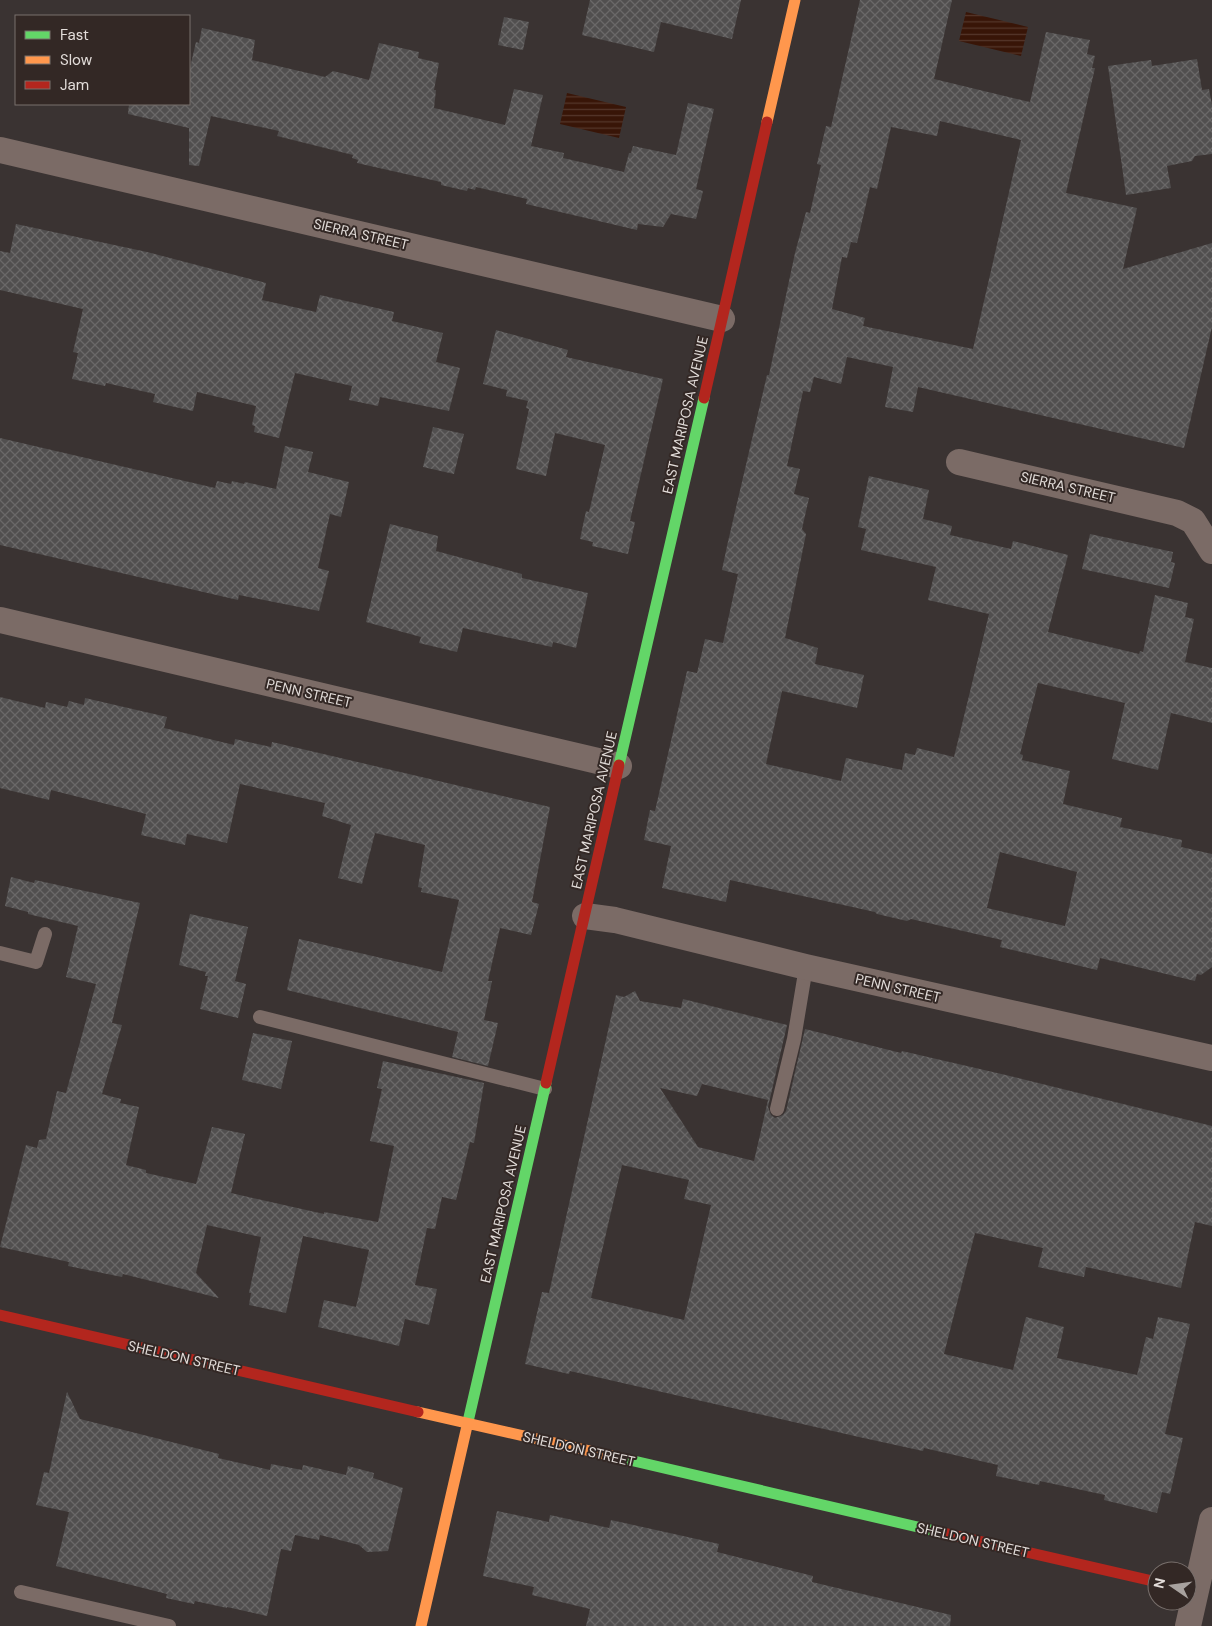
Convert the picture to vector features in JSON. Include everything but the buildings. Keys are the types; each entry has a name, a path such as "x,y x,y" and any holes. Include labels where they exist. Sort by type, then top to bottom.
{"street":[{"name":"EAST MARIPOSA AVENUE","path":"422,1626 795,0"},
{"name":"SIERRA STREET","path":"0,150 722,319"},
{"name":"SIERRA STREET","path":"959,462 1177,513 1193,521 1212,551"},
{"name":"PENN STREET","path":"0,620 619,766"},
{"name":"PENN STREET","path":"585,916 615,920 806,968 1212,1058"},
{"name":"SHELDON STREET","path":"0,1315 1147,1580"},
{"path":"1188,1626 1198,1592 1212,1520"}],"lane":[{"path":"0,954 36,962 45,934"},
{"path":"777,1109 794,1039 806,968"},
{"path":"260,1017 545,1089"},
{"path":"21,1592 169,1626"}],"shaded area":[{"path":"966,12 1028,27 1021,56 959,41"},
{"path":"567,93 626,107 619,138 560,124"}],"traffic: fast":[{"path":"619,765 704,398"},
{"path":"467,1426 546,1083"},
{"path":"621,1458 935,1531"}],"traffic: slow":[{"path":"767,122 795,0"},
{"path":"418,1412 621,1458"},
{"path":"421,1626 467,1426"}],"traffic: jam":[{"path":"704,398 767,122"},
{"path":"546,1083 619,765"},
{"path":"0,1315 418,1412"},
{"path":"935,1531 1147,1580"}]}
